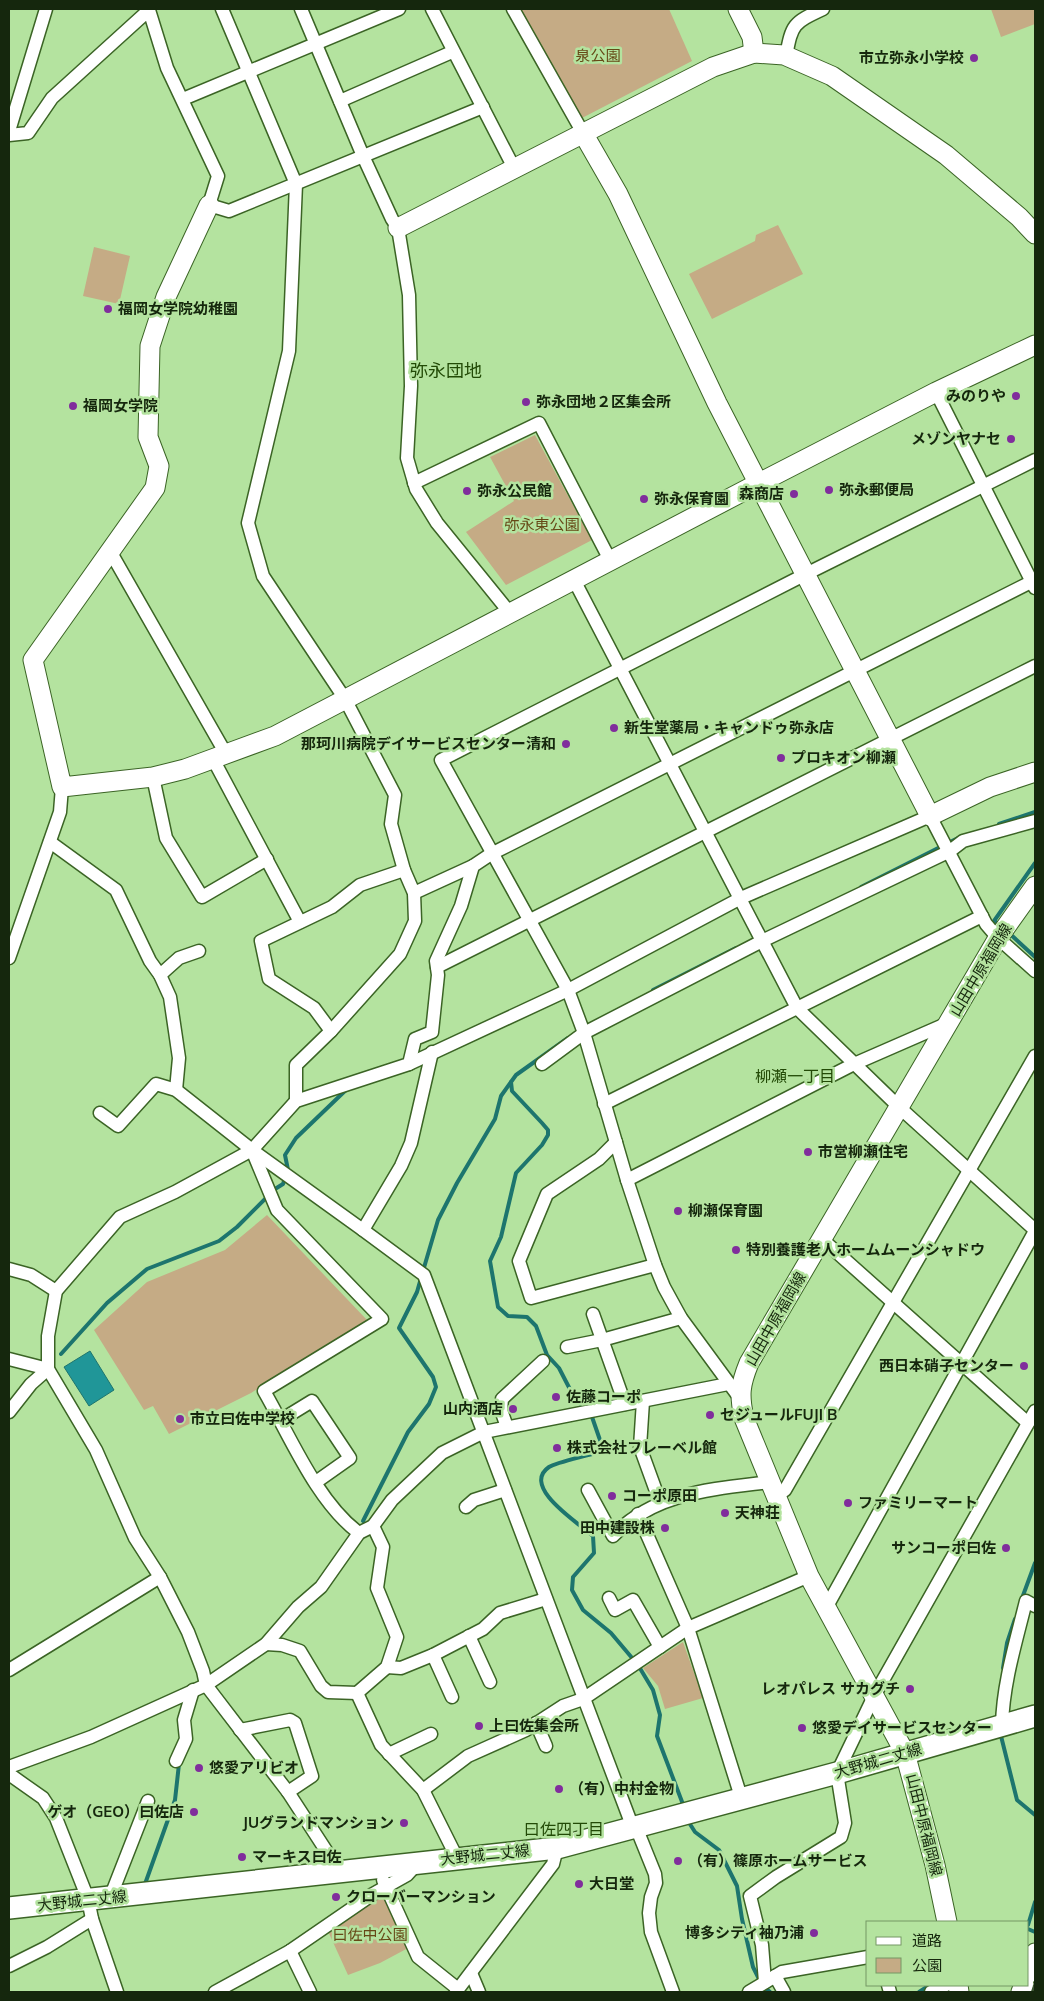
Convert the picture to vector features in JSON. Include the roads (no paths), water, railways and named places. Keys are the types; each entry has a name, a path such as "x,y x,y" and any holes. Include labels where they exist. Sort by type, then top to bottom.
{"main road":[{"name":"大野城二丈線","path":"9,1908 90,1909 110,1898 418,1862 557,1848 635,1828 741,1797 837,1773 1035,1716"}],"street":[{"path":"9,131 46,9"},
{"path":"9,135 28,133 52,98 149,9 167,68 218,176 209,205 166,297 150,346 148,437 159,466 155,488 33,660 62,788 60,812 9,958"},
{"path":"222,9 296,184 289,351 248,523 263,576 346,699 395,795 390,824 404,870 414,893 414,921 400,954 331,1031 296,1064 296,1101"},
{"path":"301,9 363,156 398,228 409,295 411,378 408,458 414,483 437,523 510,613"},
{"path":"183,99 399,9"},
{"path":"432,9 452,52 514,168"},
{"path":"513,9 618,194 717,403 982,916 1002,932 1035,971"},
{"path":"738,9 752,37 754,53"},
{"path":"786,56 791,30 799,20 820,9"},
{"path":"340,100 452,52"},
{"path":"398,228 713,67 754,53 786,56 832,76 946,155 1019,216 1035,234"},
{"path":"209,205 229,210 483,107"},
{"path":"62,788 153,777 275,736 759,483 936,392 1035,345"},
{"path":"414,893 473,866 491,854 855,669 1034,583 936,392"},
{"path":"414,483 539,423 610,560"},
{"path":"9,1767 91,1737 206,1685 266,1644 298,1607 321,1587 359,1533 373,1526 392,1500 442,1453 484,1432 507,1427 643,1401 734,1390 681,1318 655,1265 627,1180 582,1028 568,990 491,854 441,760 1035,460"},
{"path":"110,551 220,756 267,859 300,922"},
{"path":"574,580 797,1008 899,1107 1035,1230 826,1608"},
{"path":"437,967 1035,666"},
{"path":"340,1872 288,1792 206,1685 203,1671 188,1632 160,1577 135,1538 96,1450 48,1368 48,1336 56,1291 120,1217 176,1192 252,1150 296,1101 409,1064 568,990 741,898 930,816 990,787 1035,772"},
{"path":"153,777 166,838 202,896 267,859"},
{"path":"542,1064 582,1028 950,851 963,842 1035,821"},
{"path":"50,842 116,890 150,961 160,975 170,997 179,1058 176,1090"},
{"path":"409,1064 415,1039 432,1032 437,1001 436,961 460,906 473,866"},
{"path":"331,1031 314,1008 269,979 261,941 332,907 360,886 404,870"},
{"name":"山田中原福岡線","path":"948,1921 905,1753 809,1576 734,1390 743,1379 749,1363 823,1240 1002,932 1035,886"},
{"path":"604,1104 982,916"},
{"path":"160,975 179,958 199,951"},
{"path":"627,1180 854,1064 949,1023"},
{"path":"363,1230 401,1166 411,1143 432,1052"},
{"path":"588,1490 613,1536 627,1521 660,1502 773,1489 785,1490 1035,1056"},
{"path":"100,1113 118,1126 156,1084 176,1090 252,1150 422,1273 506,1490 583,1699 655,1874 656,1882 651,1897 649,1913 651,1932 673,1992"},
{"path":"616,1142 599,1159 547,1194 519,1261 531,1298 655,1265"},
{"path":"252,1150 278,1210 382,1319 264,1391 316,1482 347,1524 359,1533"},
{"path":"823,1240 1028,1423"},
{"path":"9,1269 31,1275 56,1291"},
{"path":"593,1314 625,1404"},
{"path":"567,1346 602,1340 681,1318"},
{"path":"9,1359 48,1368"},
{"path":"507,1427 501,1410 502,1400 544,1361"},
{"path":"9,1412 31,1384 48,1368"},
{"path":"280,1420 312,1401 350,1458 316,1482"},
{"path":"643,1401 640,1447 660,1502"},
{"path":"784,1992 770,1979 750,1896 776,1877 841,1837 845,1822 837,1773 874,1696 1035,1411"},
{"path":"466,1507 474,1500 506,1490"},
{"path":"638,1514 688,1628 741,1797"},
{"path":"266,1644 282,1645 300,1651 321,1686 328,1692 357,1693 387,1667 397,1637 377,1588 383,1547 373,1526"},
{"path":"423,1790 468,1756 536,1723 563,1706 583,1699 688,1628 809,1576"},
{"path":"9,1670 160,1577"},
{"path":"609,1598 615,1610 633,1600 660,1647"},
{"path":"387,1667 401,1668 433,1655 484,1629 500,1613 546,1599"},
{"path":"1002,1726 1006,1686 1026,1601 1035,1606"},
{"path":"469,1636 490,1682"},
{"path":"433,1655 452,1697"},
{"path":"176,1761 186,1738 184,1720 193,1690"},
{"path":"357,1693 380,1745 423,1790 457,1858"},
{"path":"240,1730 290,1720 295,1723 312,1776 288,1792"},
{"path":"536,1723 546,1746"},
{"path":"389,1754 430,1734"},
{"path":"9,1774 43,1798 56,1818 90,1909 117,1992"},
{"path":"110,1898 148,1801"},
{"path":"376,1867 418,1957 457,1991 553,1864 557,1848"},
{"path":"215,1992 290,1951 386,1886 407,1875 418,1862"},
{"path":"9,1966 47,1947 90,1909"},
{"path":"290,1951 310,1992"},
{"path":"1029,1971 1035,1953"},
{"path":"749,1992 782,1972 866,1957"},
{"path":"471,1973 479,1992"},
{"path":"931,1992 944,1986"}],"water":[{"path":"90,1351 114,1390 89,1406 64,1367"}],"waterway":[{"path":"999,824 1035,812"},
{"path":"861,887 962,836"},
{"path":"1000,925 994,921 1035,863"},
{"path":"1009,933 1035,957"},
{"path":"653,990 736,948"},
{"path":"568,1038 516,1075 511,1082 512,1091 548,1130 548,1135 542,1145 516,1173 501,1237 490,1261 498,1307 508,1316 527,1317 536,1326 547,1355 559,1368 575,1399 586,1409"},
{"path":"423,1271 438,1220 457,1183 495,1119 501,1096 511,1082"},
{"path":"61,1354 107,1303 147,1269 219,1241 237,1227 275,1189 283,1184 288,1170 285,1155 296,1138 347,1089"},
{"path":"363,1521 408,1432 429,1404 436,1387 433,1377 399,1328 417,1292 421,1278"},
{"path":"591,1414 601,1443 598,1452 549,1467 542,1475 542,1485 555,1504 593,1536 594,1553 573,1577 572,1590 583,1610 611,1633 638,1665 653,1690 660,1715 657,1736 684,1807"},
{"path":"1021,1601 1035,1563"},
{"path":"1003,1668 1007,1643 1015,1619"},
{"path":"1000,1732 1017,1800 1035,1815"},
{"path":"145,1884 175,1800 179,1764"},
{"path":"688,1821 695,1832 719,1850 737,1886 753,1967 762,1985 770,1992"},
{"path":"1029,1922 1035,1902"},
{"path":"1029,1929 1035,1932"},
{"path":"919,1992 928,1986"}],"railway":[{"path":"1033,1992 1035,1986"}],"place":[{"name":"市立弥永小学校","path":"974,58"},
{"name":"福岡女学院幼稚園","path":"108,309"},
{"name":"みのりや","path":"1016,396"},
{"name":"弥永団地２区集会所","path":"526,402"},
{"name":"福岡女学院","path":"73,406"},
{"name":"メゾンヤナセ","path":"1011,439"},
{"name":"弥永郵便局","path":"829,490"},
{"name":"弥永公民館","path":"467,491"},
{"name":"森商店","path":"794,494"},
{"name":"弥永保育園","path":"644,499"},
{"name":"新生堂薬局・キャンドゥ弥永店","path":"614,728"},
{"name":"那珂川病院デイサービスセンター清和","path":"566,744"},
{"name":"プロキオン柳瀬","path":"781,758"},
{"name":"市営柳瀬住宅","path":"808,1152"},
{"name":"柳瀬保育園","path":"678,1211"},
{"name":"特別養護老人ホームムーンシャドウ","path":"736,1250"},
{"name":"西日本硝子センター","path":"1024,1366"},
{"name":"佐藤コーポ","path":"556,1397"},
{"name":"山内酒店","path":"513,1409"},
{"name":"セジュールFUJI B","path":"710,1415"},
{"name":"市立曰佐中学校","path":"180,1419"},
{"name":"株式会社フレーベル館","path":"557,1448"},
{"name":"コーポ原田","path":"612,1496"},
{"name":"ファミリーマート","path":"848,1503"},
{"name":"天神荘","path":"725,1513"},
{"name":"田中建設株","path":"665,1528"},
{"name":"サンコーポ曰佐","path":"1006,1548"},
{"name":"レオパレス サカグチ","path":"910,1689"},
{"name":"上曰佐集会所","path":"479,1726"},
{"name":"悠愛デイサービスセンター","path":"802,1728"},
{"name":"悠愛アリビオ","path":"199,1768"},
{"name":"（有）中村金物","path":"559,1789"},
{"name":"ゲオ（GEO）曰佐店","path":"194,1812"},
{"name":"JUグランドマンション","path":"404,1823"},
{"name":"マーキス曰佐","path":"242,1857"},
{"name":"（有）篠原ホームサービス","path":"678,1861"},
{"name":"大日堂","path":"579,1884"},
{"name":"クローバーマンション","path":"336,1897"},
{"name":"博多シティ袖乃浦","path":"814,1933"}],"district":[{"name":"弥永団地","path":"446,371"},
{"name":"柳瀬一丁目","path":"795,1076"},
{"name":"曰佐四丁目","path":"564,1829"}],"park label":[{"name":"泉公園","path":"598,56"},
{"name":"弥永東公園","path":"542,525"},
{"name":"曰佐中公園","path":"370,1935"}]}
